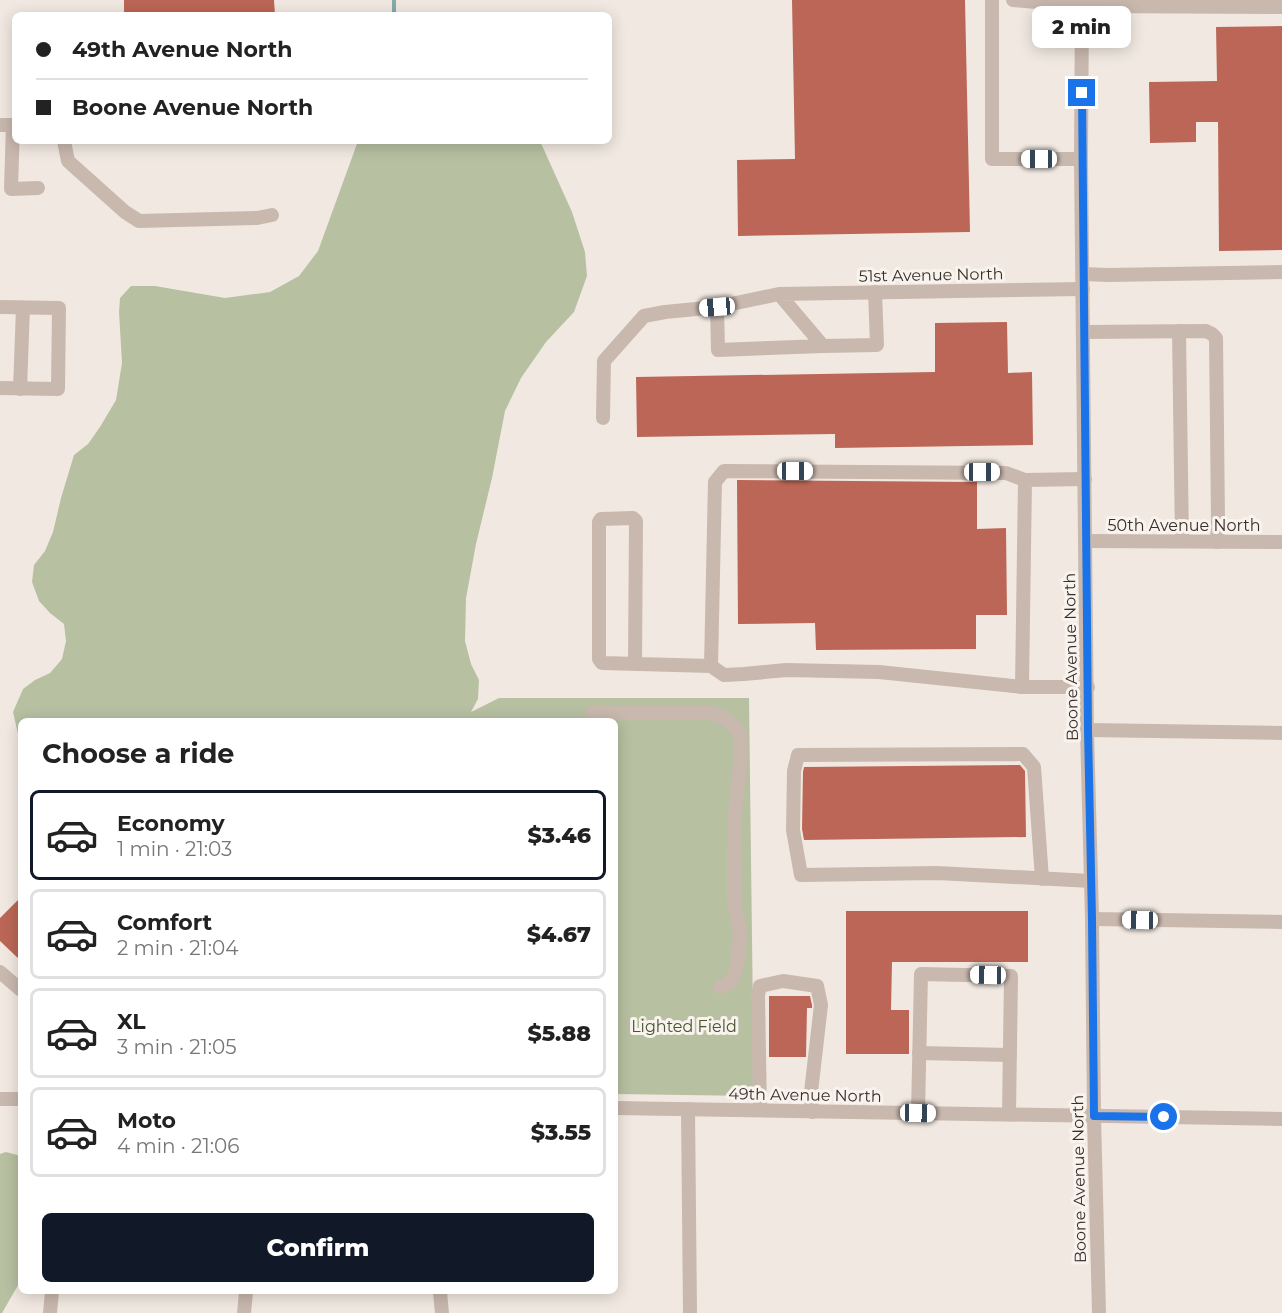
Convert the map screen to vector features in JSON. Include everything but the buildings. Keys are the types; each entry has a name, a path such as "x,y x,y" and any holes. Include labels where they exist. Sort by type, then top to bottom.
{"street":[{"path":"992,0 992,159 1081,159"},
{"path":"1013,0 1282,7"},
{"name":"Boone Avenue North","path":"1082,3 1081,159 1088,730 1099,1313"},
{"path":"9,125 11,189 39,188"},
{"path":"65,144 68,161 125,212 139,221 256,218 272,215"},
{"path":"1083,274 1282,272"},
{"name":"51st Avenue North","path":"603,418 604,361 644,316 717,307 779,294 1083,289"},
{"path":"717,307 718,350 877,345 875,292"},
{"path":"779,294 823,346"},
{"path":"0,308 59,308 58,389 0,388"},
{"path":"20,389 23,308"},
{"path":"1179,331 1182,541"},
{"path":"1083,332 1206,331 1216,338 1217,542"},
{"path":"711,666 715,482 724,471 1006,473 1025,480 1085,479"},
{"path":"1022,687 1025,480"},
{"path":"635,664 636,521 633,518 601,519 599,522 599,659 602,663 635,664 711,666 724,675 786,670 879,672 1022,687 1088,687"},
{"name":"50th Avenue North","path":"1086,541 1282,542"},
{"path":"593,713 712,713 727,720 740,733 740,767 735,812 734,900 740,933 737,968 731,983 720,987"},
{"path":"1088,730 1282,733"},
{"path":"1042,879 1034,767 1023,754 798,755 794,771 793,830 801,875 937,873 1042,879 1091,881"},
{"path":"1092,919 1282,922"},
{"path":"0,972 18,987"},
{"path":"918,1113 921,974 1011,976 1009,1114"},
{"path":"760,1110 758,995 760,986 783,981 817,986 821,1005 811,1092 812,1112"},
{"path":"919,1053 1010,1055"},
{"path":"0,1099 18,1099"},
{"name":"49th Avenue North","path":"618,1108 1282,1119"},
{"path":"688,1109 690,1313"},
{"path":"50,1313 52,1294"},
{"path":"244,1313 246,1294"},
{"path":"440,1294 442,1313"}],"green space":[{"name":"Lighted Field","path":"357,144 541,144 572,212 585,252 587,276 574,312 546,342 521,378 505,411 466,598 465,641 471,664 479,680 478,699 471,712 499,698 749,698 754,1096 618,1094 618,718 18,718 18,734 13,712 23,689 50,673 62,659 66,641 64,624 39,601 32,582 34,565 45,551 53,532 74,455 88,444 116,400 122,363 120,298 131,286 155,286 225,298 270,292 299,276 318,251"},
{"path":"6,1152 18,1155 18,1285 2,1313 0,1313 0,1154"}],"waterway":[{"path":"394,0 394,12"}],"route":[{"path":"1082,93 1094,1116 1164,1117"}]}
